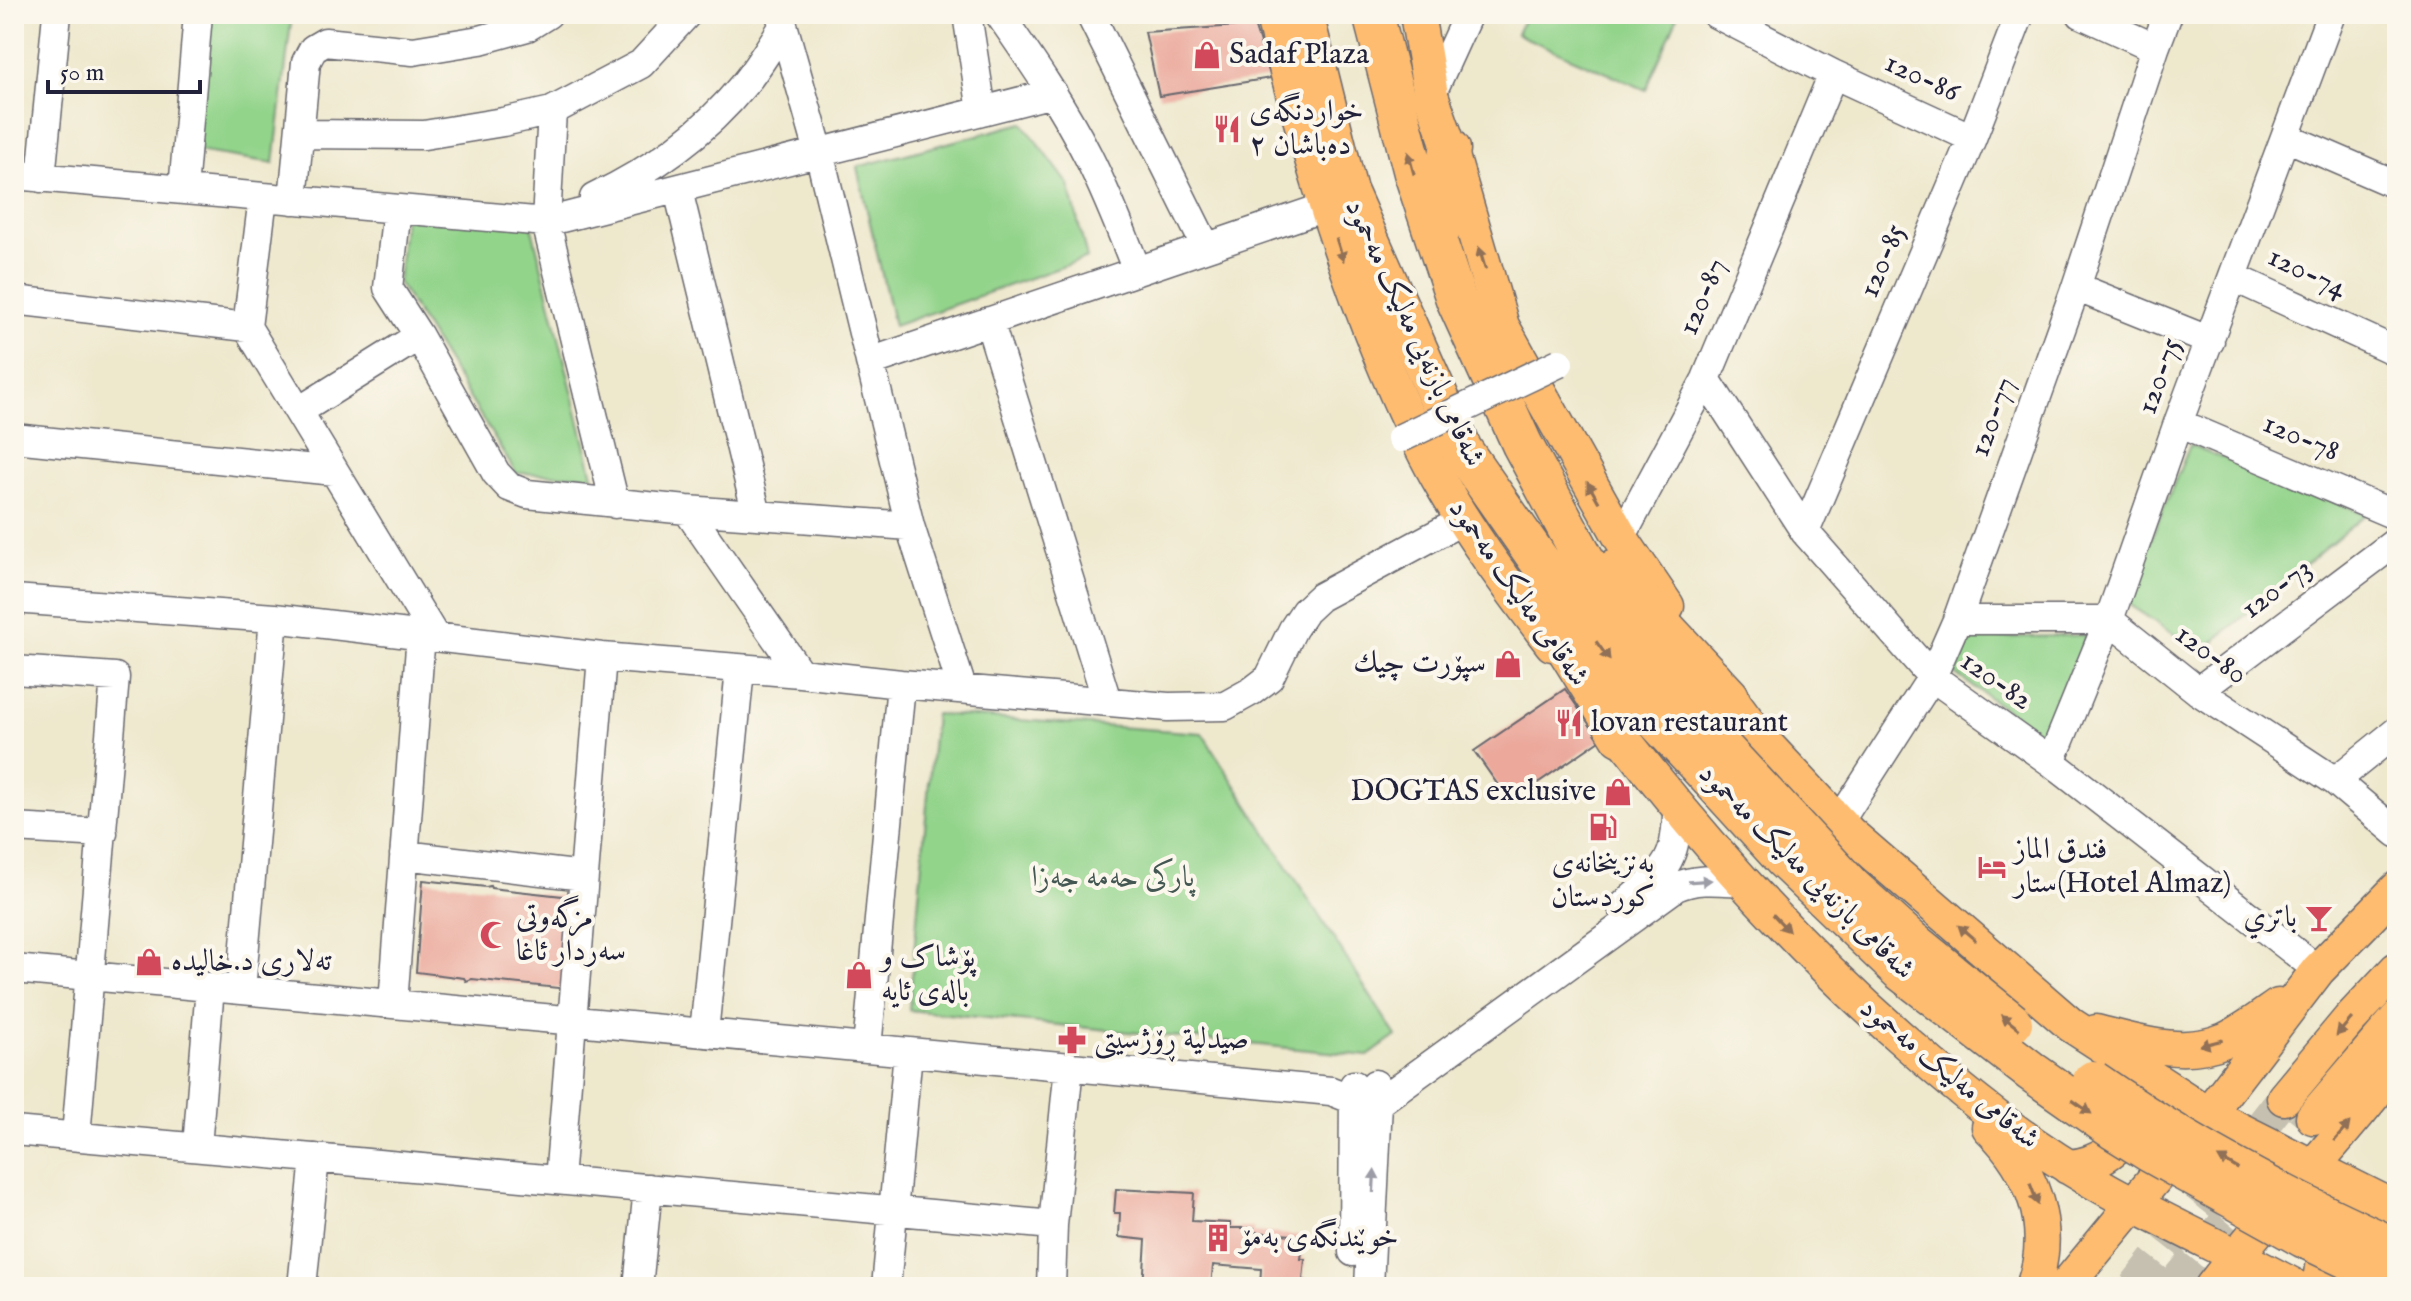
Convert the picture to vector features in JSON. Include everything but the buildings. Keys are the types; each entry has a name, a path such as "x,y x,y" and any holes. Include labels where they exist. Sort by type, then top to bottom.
{"highway":[{"name":"شەقامی بازنەیی مەلیک مەحمود","path":"1303,14 1336,199 1462,450 1644,707 1717,764 1971,992 2046,1049 2128,1106 2230,1165 2316,1213 2397,1249"},
{"name":"شەقامی بازنەیی مەلیک مەحمود","path":"1373,14 1414,173 1456,299 1522,444 1592,574 1674,693 1717,764 1784,859 1900,970 2032,1072 2113,1129 2290,1230 2397,1282"},
{"path":"1301,124 1336,199"},
{"path":"1438,245 1450,149"},
{"path":"1522,444 1639,598 1729,697"},
{"path":"1462,450 1504,546 1621,736"}],"main road":[{"path":"1272,14 1301,124"},
{"path":"1417,14 1431,95 1502,326 1621,538 1760,738 1839,822 2071,1025 2208,1114 2384,1203"},
{"name":"شەقامی مەلیک مەحمود","path":"1336,199 1353,289 1400,401 1463,520 1621,736 1744,882 1821,966 1978,1105 2068,1167 2296,1287"},
{"path":"2065,1287 2208,1114 2310,980 2397,889"},
{"path":"2284,1098 2349,1020 2397,969"},
{"path":"2071,1025 2165,1047 2205,1046 2241,1031 2310,980"},
{"path":"1871,1012 1993,1132 2021,1166 2034,1193 2041,1222 2040,1264 2033,1287"},
{"path":"2313,1117 2397,1019"},
{"path":"2212,1287 2397,1065"},
{"path":"2068,1167 2102,1158 2130,1132 2144,1095 2139,1070"},
{"path":"2321,1287 2322,1268 2332,1236 2342,1220 2355,1207 2384,1203"}],"street":[{"path":"57,14 27,177 546,222 1053,93"},
{"path":"183,190 198,14"},
{"path":"293,200 306,62 313,49 325,42 413,51 480,40 527,27 548,14"},
{"path":"300,134 424,135 552,111 641,64 687,14"},
{"path":"967,14 982,111"},
{"path":"999,14 1053,93 1087,154 1137,271"},
{"path":"1090,14 1206,247"},
{"path":"1431,95 1468,14"},
{"name":"120-86","path":"1716,14 1833,74 1972,138"},
{"name":"120-85","path":"1805,532 1972,138 2020,14"},
{"path":"2081,14 2155,48"},
{"name":"120-77","path":"1839,822 1932,677 1957,620 2076,287 2168,14"},
{"name":"120-75","path":"2051,762 2109,620 2178,423 2331,14"},
{"path":"546,222 638,176 692,139 745,84 782,20"},
{"path":"782,20 819,152 910,526 962,688"},
{"name":"120-87","path":"1621,538 1706,379 1833,74"},
{"path":"552,111 546,222 615,504"},
{"path":"2286,137 2397,185"},
{"path":"678,190 757,515"},
{"path":"263,197 247,327 427,634 404,855 393,1004"},
{"path":"870,362 1336,199"},
{"path":"397,209 388,288 419,336 496,473 509,487 527,494 615,504 910,526"},
{"name":"120-74","path":"2233,277 2397,352"},
{"path":"2076,287 2210,341"},
{"path":"14,300 247,327"},
{"path":"989,321 1107,701"},
{"path":"299,411 419,336"},
{"path":"1401,438 1559,363"},
{"name":"120-82","path":"1706,379 1805,532 1932,677 2051,762 2310,980"},
{"name":"120-78","path":"2178,423 2397,516"},
{"path":"14,438 334,471"},
{"path":"687,510 800,673"},
{"path":"14,599 274,618 602,657 901,684 1168,707 1225,706 1269,678 1293,629 1305,611 1320,597 1463,520"},
{"name":"120-73","path":"2198,691 2397,541"},
{"path":"241,990 274,618"},
{"path":"1957,620 2109,620"},
{"name":"120-80","path":"2109,620 2198,691 2335,781 2397,833"},
{"path":"559,1180 602,657"},
{"path":"704,1033 740,669"},
{"path":"14,670 115,677 76,1136"},
{"path":"867,1048 901,684"},
{"path":"2335,781 2397,731"},
{"path":"14,969 1358,1092 1396,1074 1622,908 1666,865 1674,843 1678,805"},
{"path":"14,828 103,833"},
{"path":"404,855 584,876"},
{"path":"1358,1092 1676,887 1686,882 1704,880 1744,882"},
{"path":"197,1147 210,987"},
{"path":"886,1287 908,1052"},
{"path":"1051,1287 1053,1225 1069,1066"},
{"path":"1351,1287 1358,1092"},
{"path":"1358,1092 1369,1287"},
{"path":"14,1131 1053,1225"},
{"path":"302,1287 315,1158"},
{"path":"638,1287 648,1188"}],"green space":[{"path":"208,14 292,14 274,163 196,151"},
{"path":"1526,14 1667,14 1677,18 1646,90 1517,34"},
{"path":"1023,123 1069,185 1087,258 894,326 857,167"},
{"path":"406,206 529,216 593,476 516,473 398,282"},
{"path":"2190,445 2366,514 2201,652 2125,602"},
{"path":"2086,635 2045,737 1950,670 1959,639"},
{"name":"پارکی حەمە جەزا","path":"935,714 1202,733 1396,1036 1368,1056 909,1010"}],"tunnel":[{"path":"2135,1287 2284,1098"},
{"path":"2173,1287 2313,1117"}],"place":[{"name":"Sadaf Plaza","path":"1207,55"},
{"name":"خواردنگەی دەباشان ٢","path":"1227,129"},
{"name":"سپۆرت چيك","path":"1508,664"},
{"name":"lovan restaurant","path":"1569,723"},
{"name":"DOGTAS exclusive","path":"1618,792"},
{"name":"بەنزینخانەی کوردستان","path":"1603,827"},
{"name":"فندق الماز ستار(Hotel Almaz)","path":"1992,867"},
{"name":"باتري","path":"2319,918"},
{"name":"مزگەوتی سەردار ئاغا","path":"494,935"},
{"name":"تەلاری د.خالیدە","path":"149,962"},
{"name":"پۆشاک و بالەی ئایە","path":"859,975"},
{"name":"صيدلية ڕۆژسیتی","path":"1072,1040"},
{"name":"خوێندنگەی بەمۆ","path":"1218,1238"}]}
